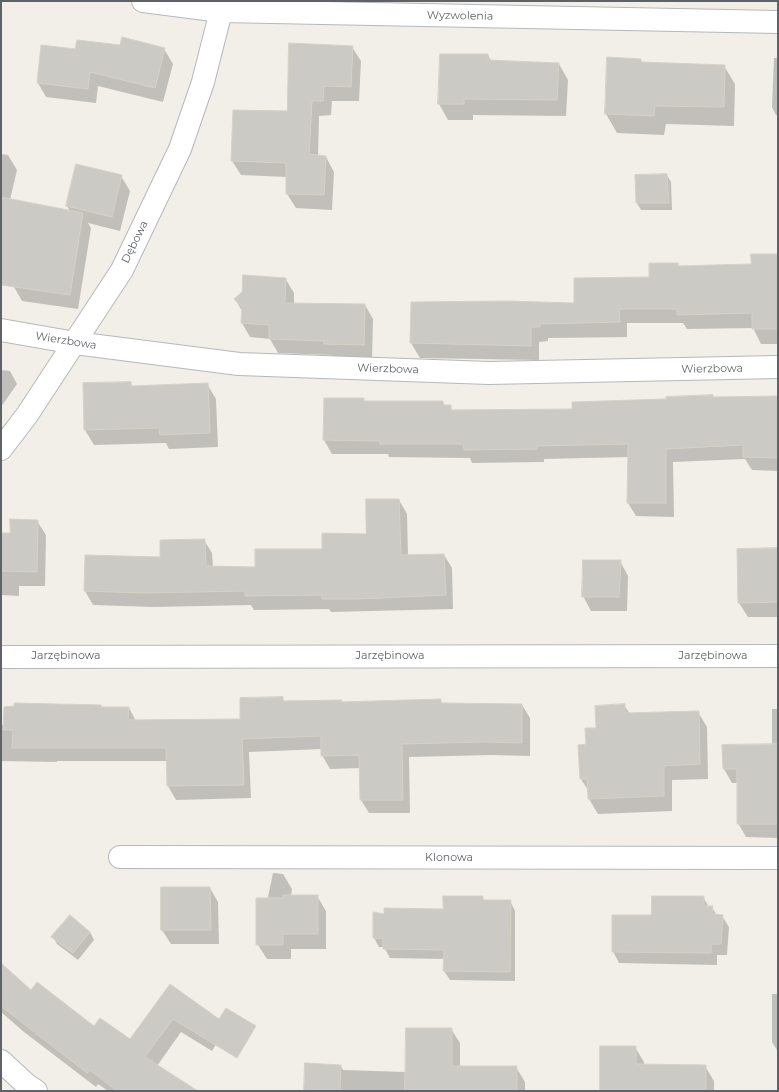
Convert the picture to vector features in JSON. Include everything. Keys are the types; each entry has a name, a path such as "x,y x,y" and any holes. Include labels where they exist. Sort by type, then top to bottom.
{"street":[{"name":"Wyzwolenia","path":"143,1 221,11 778,22"},
{"name":"Dębowa","path":"1,450 27,415 122,270 180,149 203,82 221,11"},
{"name":"Wierzbowa","path":"1,330 75,343 239,364 489,373 778,367"},
{"name":"Jarzębinowa","path":"1,656 778,656"},
{"name":"Klonowa","path":"120,857 778,858"},
{"path":"1,1062 36,1091"}],"building":[{"path":"122,37 165,48 155,88 90,72 88,89 37,83 41,45 75,49 77,40 120,45"},
{"path":"289,43 353,46 351,87 324,86 323,101 312,101 309,154 326,156 324,195 286,194 286,163 231,161 233,110 287,111"},
{"path":"440,54 488,54 488,60 559,63 557,100 464,99 464,104 438,104"},
{"path":"607,57 641,59 641,62 725,65 724,107 655,106 654,116 605,114"},
{"path":"76,164 122,175 112,217 66,206"},
{"path":"667,174 669,203 636,203 635,175"},
{"path":"1,197 83,213 70,295 1,285"},
{"path":"751,254 778,254 778,329 752,329 752,313 677,315 677,309 619,309 620,322 540,324 540,327 531,327 531,346 410,343 411,302 508,301 574,303 574,278 649,277 649,263 678,263 678,266 751,264"},
{"path":"243,275 286,278 285,303 365,304 364,345 324,344 324,341 269,339 269,325 241,323 242,307 234,299 242,292"},
{"path":"131,382 131,386 208,383 210,433 160,435 159,428 84,430 83,383"},
{"path":"713,395 713,397 778,396 778,458 743,457 743,445 666,449 666,503 627,503 628,444 537,446 537,449 464,450 463,444 380,444 380,441 323,440 324,398 364,398 364,401 443,401 443,405 451,405 451,410 572,409 572,402 666,399 666,397"},
{"path":"366,499 399,499 401,555 444,554 446,595 322,599 322,595 245,596 245,591 144,593 84,591 85,555 160,557 160,540 205,539 206,566 255,567 255,549 322,549 322,533 366,534"},
{"path":"10,519 38,520 37,572 1,571 1,533 10,533"},
{"path":"778,548 778,602 738,603 737,549"},
{"path":"583,560 621,560 619,597 582,597"},
{"path":"283,697 283,701 342,700 341,702 441,699 441,703 522,704 522,743 483,742 402,744 403,800 360,800 359,755 321,756 321,736 242,739 244,785 167,786 166,748 12,748 13,730 3,730 4,707 14,706 14,703 129,707 128,720 240,719 240,698"},
{"path":"625,704 625,713 699,711 700,764 664,766 664,796 588,799 587,779 580,779 578,745 586,744 585,728 596,728 595,706"},
{"path":"778,744 778,824 737,824 737,769 723,769 722,745"},
{"path":"161,887 210,887 211,930 161,930"},
{"path":"283,895 318,895 318,934 283,934 283,945 256,945 256,898 283,898"},
{"path":"443,896 483,896 483,900 511,900 510,972 443,971 444,950 383,949 383,939 373,938 373,912 384,914 384,908 443,909"},
{"path":"652,896 704,896 704,906 713,906 712,914 723,915 721,944 711,944 711,953 612,952 612,915 651,915"},
{"path":"70,915 90,932 73,953 51,937"},
{"path":"1,963 31,990 37,982 94,1026 100,1018 130,1039 170,984 219,1019 226,1008 256,1026 237,1058 173,1019 145,1057 198,1091 117,1091 90,1070 87,1073 1,1006"},
{"path":"406,1028 452,1028 452,1066 517,1066 517,1091 405,1091"},
{"path":"600,1046 636,1046 636,1064 706,1065 706,1091 600,1091"},
{"path":"305,1063 341,1065 340,1091 304,1091"}]}
